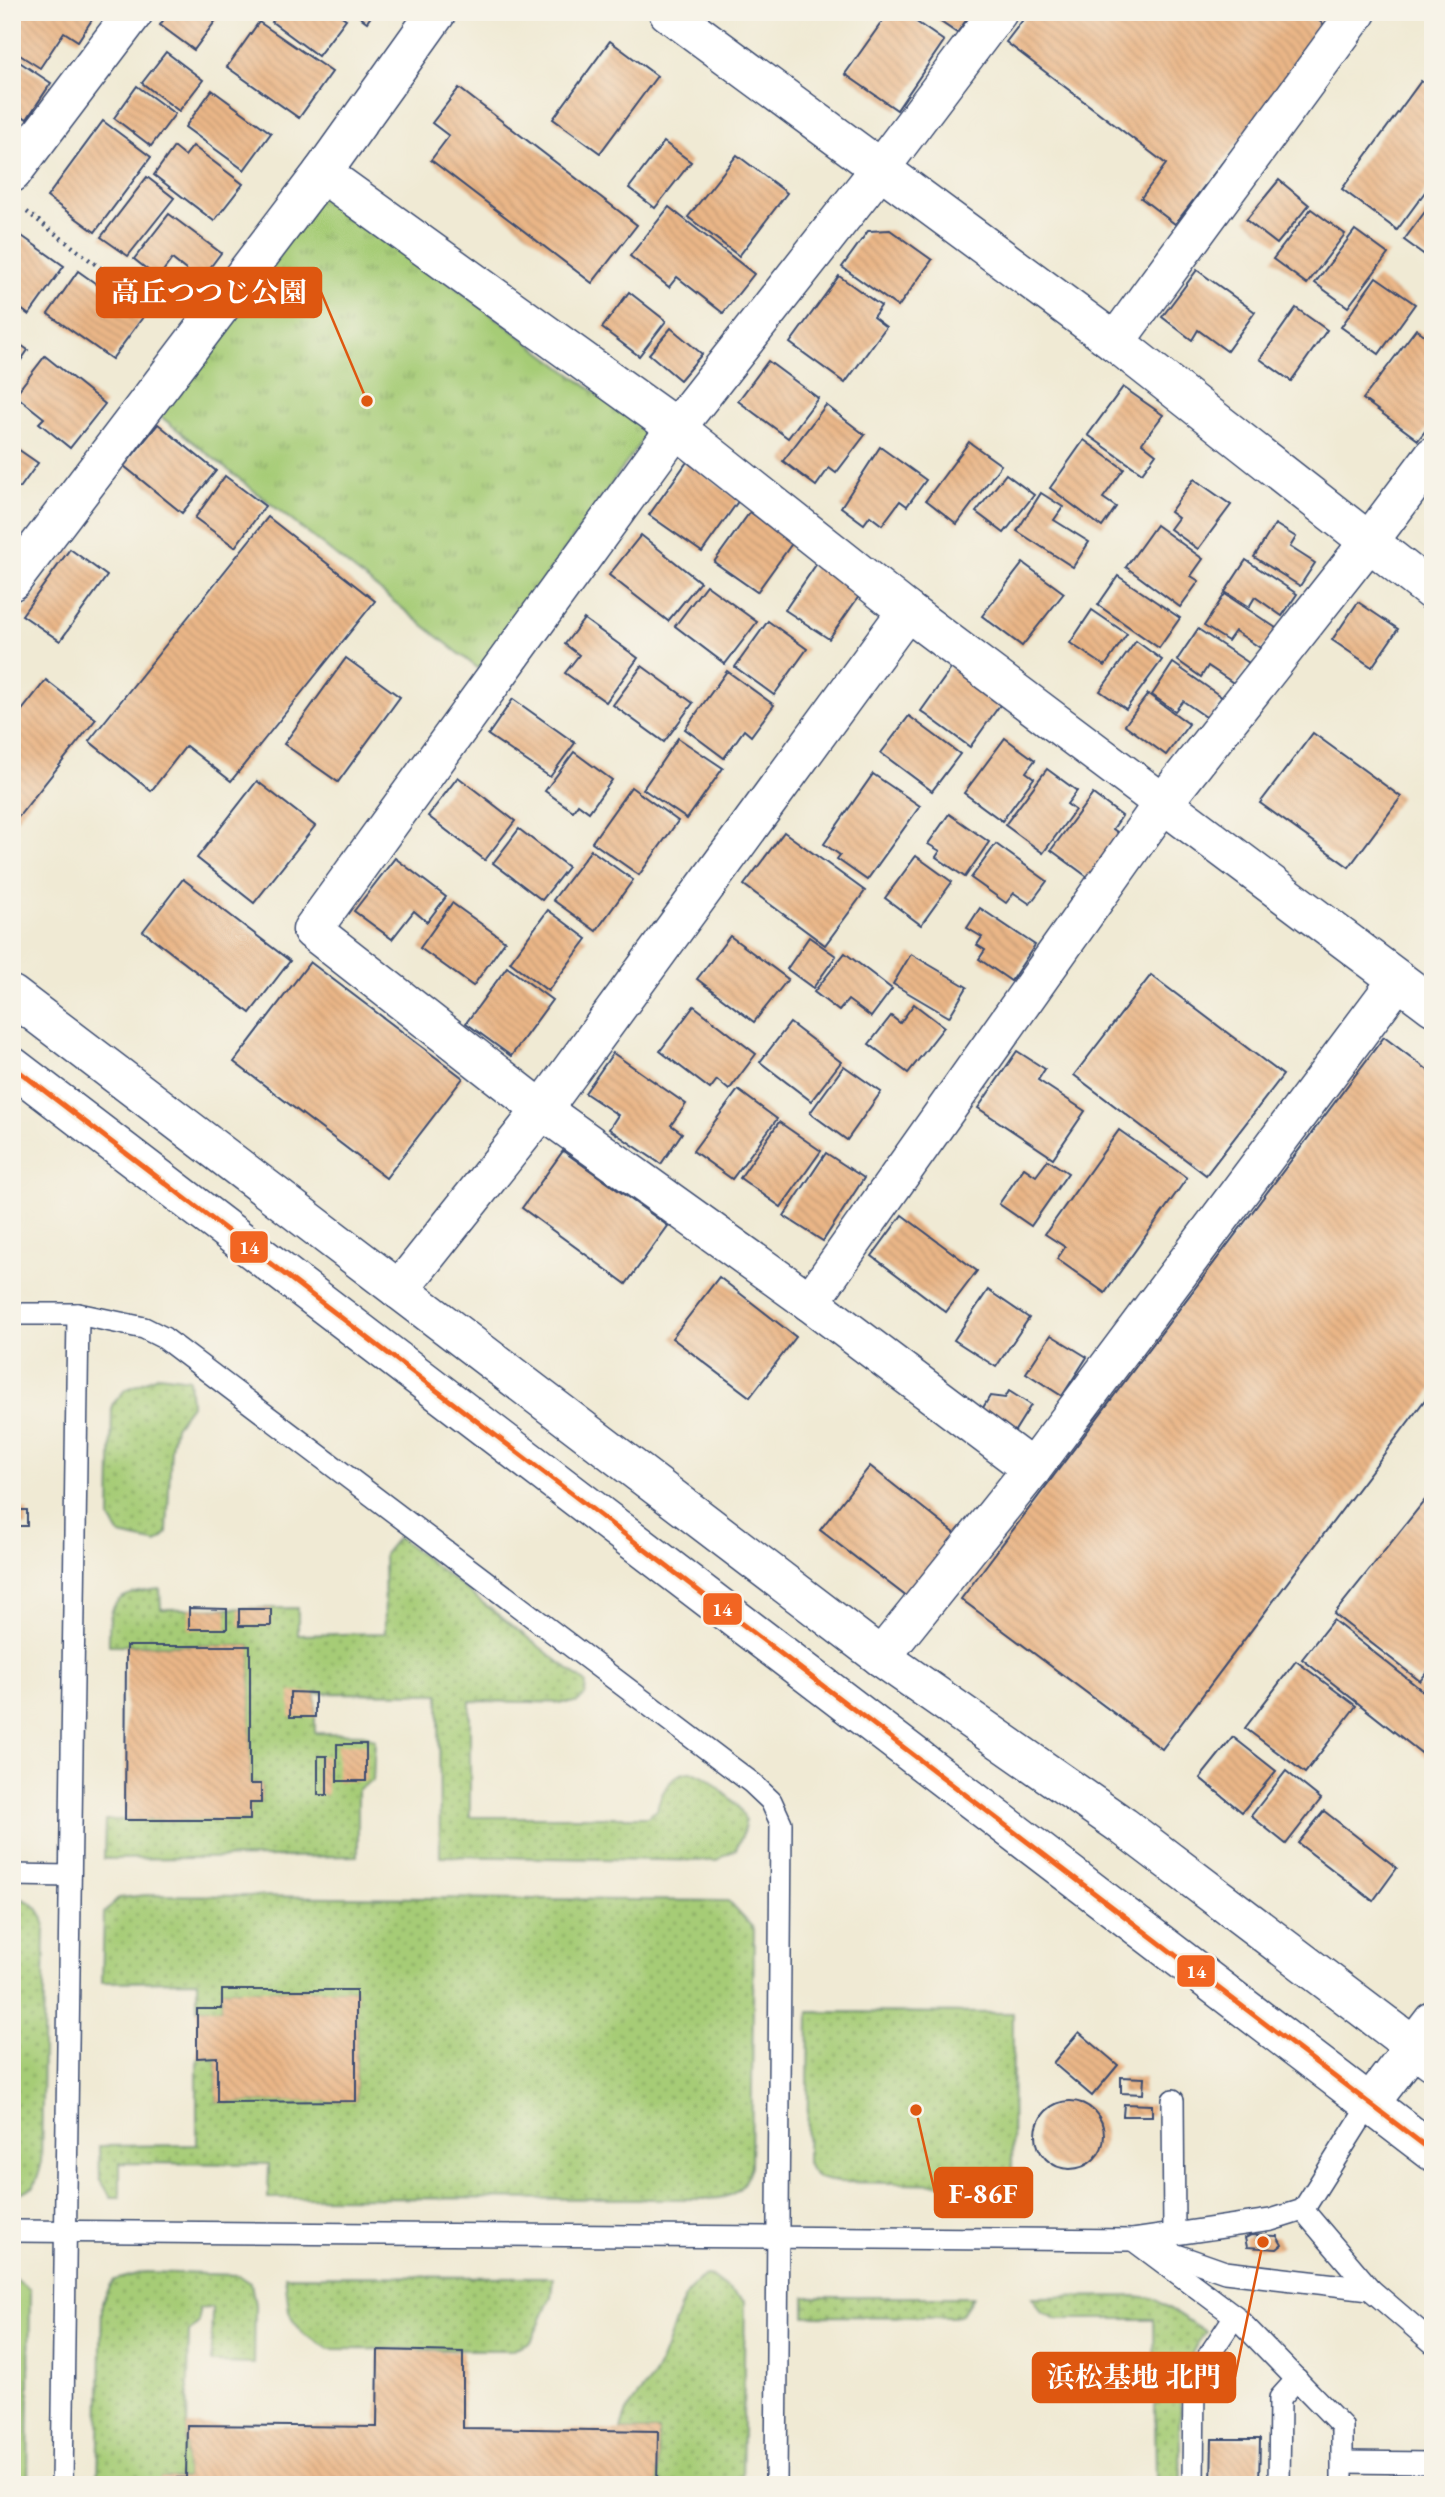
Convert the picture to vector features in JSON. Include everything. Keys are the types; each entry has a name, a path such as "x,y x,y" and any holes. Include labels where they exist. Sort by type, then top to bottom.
{"street":[{"path":"12,173 134,12"},
{"path":"12,581 322,173 437,12"},
{"path":"668,12 1115,342 1433,592"},
{"path":"998,12 880,170 676,428 312,930 542,1110 810,1302 1032,1469"},
{"path":"1115,342 1357,12"},
{"path":"322,173 676,428 907,611 1433,1006"},
{"path":"810,1302 1163,803 1368,543 1433,456"},
{"path":"399,1290 542,1110 907,611"},
{"path":"881,1657 1032,1469 1398,980"},
{"path":"12,995 881,1657 1426,2043 1371,2102"},
{"path":"12,1066 1433,2152"}],"lane":[{"path":"12,1314 78,1314 144,1328 164,1338 752,1783 771,1801 781,1823 776,2485"},
{"path":"62,2485 78,1314"},
{"path":"12,1875 70,1876"},
{"path":"1173,2100 1174,2234"},
{"path":"12,2231 1133,2240 1271,2220 1303,2210 1371,2102"},
{"path":"1303,2210 1370,2289 1433,2343"},
{"path":"1133,2240 1225,2272 1370,2289"},
{"path":"1133,2240 1236,2316 1342,2426 1342,2485"},
{"path":"1193,2485 1194,2378 1236,2316"},
{"path":"1279,2485 1280,2398 1297,2379"},
{"path":"1342,2462 1433,2463"}],"path":[{"path":"23,209 195,340"}],"green space":[{"path":"323,188 648,432 480,670 155,412"},
{"path":"159,1375 189,1379 191,1405 175,1427 171,1447 167,1533 157,1543 120,1535 110,1519 112,1405 125,1390"},
{"path":"398,1537 586,1683 585,1695 576,1703 470,1701 470,1817 647,1817 657,1810 661,1796 670,1783 688,1772 704,1776 740,1809 745,1826 736,1849 716,1861 440,1856 439,1694 315,1693 315,1733 364,1734 375,1740 373,1781 358,1789 358,1856 104,1859 105,1820 249,1820 250,1803 261,1802 261,1784 250,1784 250,1646 109,1645 110,1618 117,1602 133,1593 160,1589 161,1609 298,1608 298,1635 385,1633 384,1554"},
{"path":"146,1895 728,1901 754,1929 751,2166 748,2174 737,2191 725,2197 708,2199 268,2198 269,2164 120,2163 120,2197 111,2197 100,2179 99,2146 197,2145 197,2058 217,2057 217,2102 356,2100 356,1990 222,1990 222,2009 197,2009 197,1981 102,1982 104,1913 119,1898"},
{"path":"12,1896 34,1905 45,1926 41,2166 34,2187 12,2196"},
{"path":"809,2012 1013,2013 1012,2185 839,2182 816,2176 807,2163"},
{"path":"145,2272 238,2275 251,2283 255,2305 254,2364 211,2363 212,2307 199,2308 199,2322 189,2332 186,2478 161,2478 160,2485 98,2485 102,2302 114,2280"},
{"path":"12,2276 30,2290 28,2485 12,2485"},
{"path":"285,2276 553,2277 551,2297 531,2342 510,2350 329,2349 302,2333 289,2311"},
{"path":"706,2276 712,2277 745,2302 742,2485 657,2484 658,2431 621,2430 623,2421 630,2406 654,2375 688,2293"},
{"path":"805,2297 973,2297 962,2314 953,2317 805,2316"},
{"path":"1033,2297 1153,2298 1206,2332 1195,2348 1182,2385 1179,2425 1181,2485 1156,2485 1154,2319 1056,2319 1042,2312"}],"building":[{"path":"12,12 97,12 78,41 64,32 40,68 12,50"},
{"path":"169,12 222,12 194,50 160,25"},
{"path":"279,12 336,12 346,19 318,56 272,22"},
{"path":"353,12 374,12 367,22"},
{"path":"889,12 902,12 944,41 897,110 845,74"},
{"path":"926,12 972,12 957,33"},
{"path":"1029,12 1308,12 1327,27 1175,224 1141,198 1166,164 1006,42"},
{"path":"259,22 332,72 299,118 227,67"},
{"path":"610,41 657,76 600,153 553,119"},
{"path":"166,52 203,80 179,111 142,83"},
{"path":"12,57 51,83 27,119 12,109"},
{"path":"1421,81 1433,90 1433,181 1397,230 1342,189"},
{"path":"137,86 175,114 151,146 114,118"},
{"path":"459,88 637,225 592,283 431,160 449,136 432,123"},
{"path":"212,90 271,133 244,170 185,127"},
{"path":"103,121 151,157 95,232 47,197"},
{"path":"664,142 691,162 655,208 629,188"},
{"path":"193,146 243,184 214,221 154,175 174,147 185,156"},
{"path":"737,155 787,193 739,256 688,217"},
{"path":"147,177 174,198 128,256 101,237"},
{"path":"1279,180 1309,205 1277,244 1246,220"},
{"path":"1433,201 1433,261 1404,240"},
{"path":"669,207 754,274 723,313 677,277 669,287 630,256"},
{"path":"1311,209 1345,234 1307,284 1273,259"},
{"path":"169,214 221,253 200,281 172,259 158,278 134,259"},
{"path":"12,229 64,266 29,315 12,302"},
{"path":"890,230 932,260 898,307 842,267 868,231"},
{"path":"1355,230 1388,254 1348,307 1315,283"},
{"path":"1197,270 1255,312 1227,351 1198,330 1192,340 1162,317"},
{"path":"78,271 143,317 112,359 48,314"},
{"path":"839,276 881,306 873,317 886,327 845,383 790,343"},
{"path":"1376,277 1415,304 1379,354 1341,327"},
{"path":"629,292 666,321 639,356 602,328"},
{"path":"1296,308 1327,330 1291,381 1260,359"},
{"path":"671,328 702,354 680,380 649,354"},
{"path":"1416,329 1433,341 1433,421 1418,440 1363,399"},
{"path":"12,339 28,350 12,373"},
{"path":"45,356 105,404 70,448 39,423 44,418 15,395"},
{"path":"768,361 818,398 788,438 738,401"},
{"path":"1123,387 1163,415 1142,443 1156,454 1142,473 1088,435"},
{"path":"826,405 865,435 836,473 829,468 816,486 783,461"},
{"path":"158,424 216,471 182,513 124,466"},
{"path":"1084,440 1124,469 1103,498 1116,507 1102,527 1050,488"},
{"path":"969,442 1001,465 957,524 926,500"},
{"path":"12,445 38,463 20,488 12,483"},
{"path":"880,447 926,480 907,506 900,501 882,525 870,516 864,524 841,507"},
{"path":"687,462 739,500 702,552 649,515"},
{"path":"1006,474 1034,495 1004,533 976,512"},
{"path":"225,476 265,506 235,547 195,518"},
{"path":"1194,479 1231,505 1198,549 1170,529 1178,518 1170,512"},
{"path":"1041,493 1063,507 1054,520 1089,542 1073,567 1017,531"},
{"path":"750,512 793,542 757,592 714,562"},
{"path":"268,517 375,601 231,781 186,746 151,791 89,741"},
{"path":"1275,524 1296,537 1290,547 1315,563 1300,586 1254,557"},
{"path":"1156,525 1203,559 1191,576 1199,581 1180,607 1126,567"},
{"path":"641,535 700,582 668,621 609,575"},
{"path":"70,549 107,576 60,641 22,615"},
{"path":"820,559 864,589 829,639 785,610"},
{"path":"1246,560 1297,594 1282,616 1255,597 1249,607 1225,592"},
{"path":"1023,563 1064,593 1022,646 982,616"},
{"path":"1118,576 1180,618 1159,648 1098,605"},
{"path":"706,585 757,622 725,664 675,626"},
{"path":"1225,594 1276,628 1262,649 1235,631 1228,641 1204,626"},
{"path":"1358,602 1398,629 1372,667 1332,640"},
{"path":"1092,610 1127,634 1105,666 1070,643"},
{"path":"584,619 638,658 606,702 565,673 579,655 565,644"},
{"path":"768,621 807,649 774,695 735,667"},
{"path":"1198,629 1249,663 1235,684 1208,666 1201,677 1177,660"},
{"path":"1136,641 1162,660 1126,709 1100,691"},
{"path":"346,658 400,697 338,782 284,744"},
{"path":"1173,663 1223,698 1209,719 1183,701 1175,711 1152,695"},
{"path":"642,666 693,703 664,742 613,705"},
{"path":"953,666 1002,702 970,747 921,711"},
{"path":"727,671 774,705 751,736 744,730 724,758 685,729"},
{"path":"46,680 96,719 12,825 12,723"},
{"path":"1148,694 1189,724 1166,755 1125,725"},
{"path":"513,699 575,743 550,777 488,735"},
{"path":"909,716 960,754 932,791 881,753"},
{"path":"1313,733 1401,797 1349,867 1260,803"},
{"path":"678,738 723,768 687,819 643,789"},
{"path":"1005,738 1035,760 1026,772 1034,778 1002,821 964,793"},
{"path":"574,752 612,780 589,812 578,804 573,811 545,791"},
{"path":"1047,769 1077,791 1067,804 1075,810 1043,853 1005,825"},
{"path":"873,774 920,806 867,880 837,859 840,855 824,844"},
{"path":"458,777 515,821 485,860 428,816"},
{"path":"257,781 315,826 254,903 197,858"},
{"path":"631,787 678,821 639,875 592,842"},
{"path":"1093,794 1122,816 1113,829 1121,835 1089,878 1051,850"},
{"path":"949,814 989,842 965,877 936,857 940,851 928,844"},
{"path":"519,829 568,867 542,900 493,863"},
{"path":"784,832 865,891 825,945 744,885"},
{"path":"996,844 1047,881 1030,904 1014,893 1006,903 971,878"},
{"path":"591,850 633,880 596,931 553,900"},
{"path":"916,856 952,882 921,925 885,898"},
{"path":"395,858 446,897 427,922 414,911 392,939 354,911"},
{"path":"183,879 290,961 250,1013 143,931"},
{"path":"452,903 505,941 473,986 420,948"},
{"path":"980,908 1035,945 1011,981 979,959 985,950 977,945 982,937 967,928"},
{"path":"548,910 587,939 548,991 510,962"},
{"path":"730,936 788,979 754,1022 697,979"},
{"path":"809,937 836,956 813,988 787,969"},
{"path":"845,953 892,989 871,1017 848,1000 839,1011 814,992"},
{"path":"911,954 967,987 949,1017 893,984"},
{"path":"310,962 463,1078 386,1178 234,1062"},
{"path":"507,967 552,1000 511,1056 466,1023"},
{"path":"1151,975 1283,1075 1206,1175 1074,1075"},
{"path":"914,1004 944,1027 908,1073 869,1044 891,1016 900,1023"},
{"path":"694,1006 756,1054 729,1090 717,1080 710,1089 660,1051"},
{"path":"790,1023 841,1062 811,1101 760,1062"},
{"path":"1384,1037 1433,1074 1433,1389 1162,1749 961,1599"},
{"path":"1017,1051 1045,1069 1038,1080 1085,1111 1053,1158 978,1108"},
{"path":"613,1053 686,1104 671,1125 682,1133 661,1164 609,1129 618,1115 585,1093"},
{"path":"844,1066 881,1092 847,1140 810,1113"},
{"path":"738,1090 777,1119 732,1179 693,1151"},
{"path":"779,1122 821,1151 781,1207 740,1178"},
{"path":"1119,1130 1187,1178 1105,1293 1057,1259 1065,1247 1045,1234"},
{"path":"563,1151 668,1226 626,1284 522,1208"},
{"path":"826,1153 864,1178 823,1241 784,1216"},
{"path":"1048,1160 1068,1173 1031,1226 999,1204 1024,1168 1036,1176"},
{"path":"902,1215 977,1271 946,1312 872,1256"},
{"path":"719,1277 796,1337 750,1397 672,1338"},
{"path":"988,1290 1029,1318 996,1367 954,1340"},
{"path":"1051,1335 1087,1357 1062,1396 1026,1373"},
{"path":"1009,1391 1031,1405 1011,1437 978,1416 990,1396 1005,1398"},
{"path":"870,1466 957,1535 907,1597 820,1530"},
{"path":"1433,1490 1433,1664 1420,1681 1334,1614"},
{"path":"12,1510 27,1510 27,1526 12,1526"},
{"path":"189,1608 227,1609 227,1629 189,1629"},
{"path":"239,1609 271,1609 271,1626 239,1626"},
{"path":"1333,1620 1428,1695 1433,1689 1433,1754 1429,1759 1302,1659"},
{"path":"126,1646 250,1646 250,1784 261,1784 261,1803 250,1803 250,1820 125,1820"},
{"path":"1296,1661 1356,1706 1305,1773 1245,1728"},
{"path":"290,1692 315,1693 315,1717 290,1717"},
{"path":"1233,1737 1276,1771 1242,1812 1200,1778"},
{"path":"337,1744 366,1744 366,1781 337,1781"},
{"path":"318,1756 327,1756 327,1795 318,1795"},
{"path":"1286,1771 1321,1799 1286,1844 1251,1816"},
{"path":"1324,1811 1397,1868 1373,1901 1298,1843"},
{"path":"222,1990 356,1990 356,2101 217,2102 217,2057 197,2058 197,2009 222,2009"},
{"path":"1079,2032 1118,2065 1092,2096 1053,2063"},
{"path":"1121,2077 1144,2078 1143,2094 1121,2093"},
{"path":"1070,2101 1083,2104 1094,2111 1101,2122 1104,2135 1101,2148 1094,2159 1083,2166 1070,2169 1057,2166 1046,2159 1039,2148 1036,2135 1039,2122 1046,2111 1057,2104"},
{"path":"1124,2104 1152,2105 1152,2116 1123,2116"},
{"path":"1251,2235 1277,2236 1282,2245 1277,2249 1247,2247 1245,2238"},
{"path":"378,2350 463,2352 463,2428 658,2431 657,2485 160,2485 160,2478 186,2478 187,2425 377,2427"},
{"path":"1212,2439 1260,2439 1259,2485 1211,2485"}],"transit line":[{"name":"14","path":"12,1066 1433,2152"}],"place":[{"name":"高丘つつじ公園","path":"367,401"},
{"name":"F-86F","path":"916,2110"},
{"name":"浜松基地 北門","path":"1263,2242"}]}
